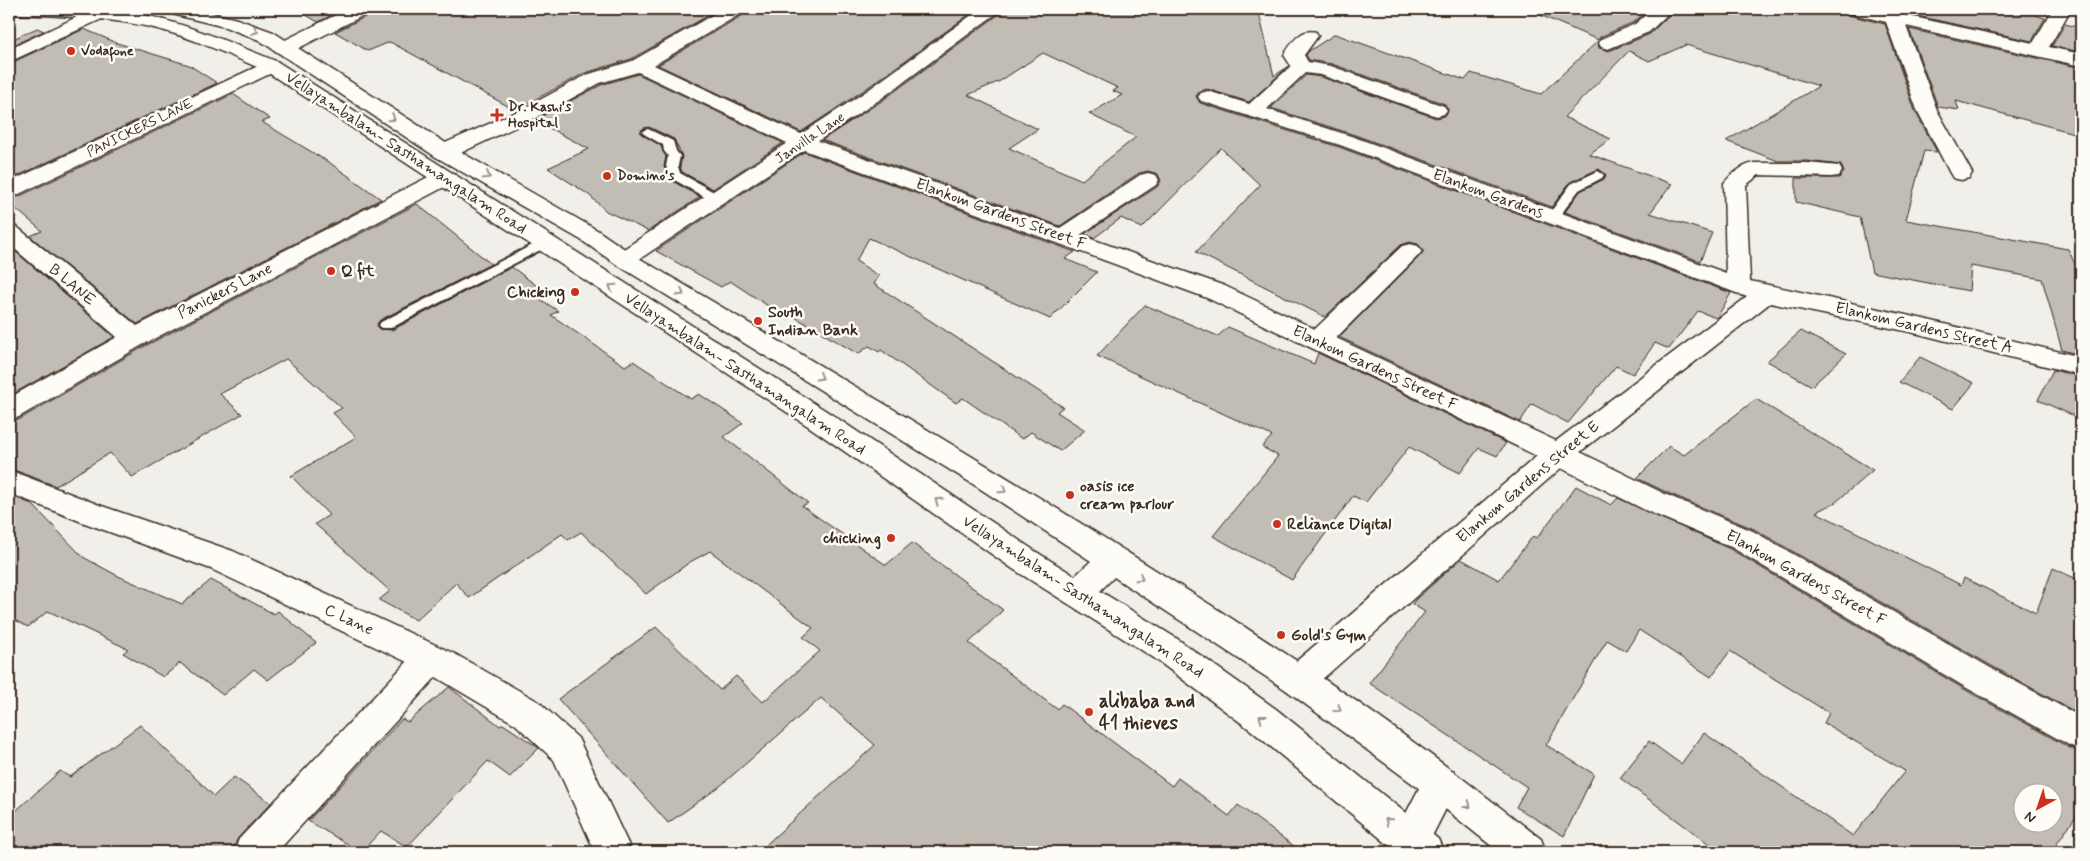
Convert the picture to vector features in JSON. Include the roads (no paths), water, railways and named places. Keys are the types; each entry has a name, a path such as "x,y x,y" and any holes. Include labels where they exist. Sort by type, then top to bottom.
{"street":[{"name":"Vellayambalam- Sasthamangalam Road","path":"13,9 100,13 153,22 278,57 444,165 544,243 821,421 1077,594 1165,648 1264,720 1413,848"},
{"name":"Vellayambalam- Sasthamangalam Road","path":"174,9 231,23 266,36 278,57"},
{"name":"PANICKERS LANE","path":"9,190 278,57 362,9"},
{"name":"Panickers Lane","path":"9,410 444,165 524,116 593,79 639,65 736,9"},
{"name":"Janvilla Lane","path":"624,259 804,143 875,94 990,9"},
{"path":"1608,43 1642,28 1664,9"},
{"path":"1854,9 2039,49 2081,60"},
{"path":"2039,49 2062,9"},
{"path":"9,56 100,13"},
{"path":"1894,19 1927,110 1960,173"},
{"path":"1301,67 1294,55 1309,36"},
{"name":"Elankom Gardens Street F","path":"639,65 804,143 1216,292 1657,503 1742,539 1977,677 2081,734"},
{"path":"1253,111 1301,67 1324,70 1437,110"},
{"name":"Elankom Gardens","path":"1208,97 1347,141 1738,286 1766,294"},
{"name":"Vellayambalam- Sasthamangalam Road","path":"444,165 589,235 624,259 986,478 1298,680 1441,783 1528,852"},
{"path":"1738,286 1734,182 1754,169 1831,171"},
{"path":"1063,236 1148,180"},
{"name":"B LANE","path":"9,232 135,338"},
{"path":"1318,341 1410,251"},
{"name":"Elankom Gardens Street A","path":"1766,294 1915,324 2081,366"},
{"name":"Elankom Gardens Street E","path":"1298,680 1558,454 1766,294"},
{"name":"C Lane","path":"9,481 92,514 222,560 431,659 527,713 566,749 614,852"},
{"path":"1077,594 1112,560"},
{"path":"252,852 431,659"},
{"path":"1413,848 1441,783"}],"lane":[{"path":"648,132 670,143 670,151 674,156 672,166 675,175 717,199"},
{"path":"1552,218 1575,187 1598,175"},
{"path":"386,325 544,243"}],"place":[{"name":"Vodafone","path":"71,51"},
{"name":"Dr. Kashi's Hospital","path":"497,115"},
{"name":"Domino's","path":"607,176"},
{"name":"Q fit","path":"331,271"},
{"name":"Chicking","path":"575,292"},
{"name":"South Indian Bank","path":"758,321"},
{"name":"oasis ice cream parlour","path":"1070,495"},
{"name":"Reliance Digital","path":"1277,524"},
{"name":"chicking","path":"891,538"},
{"name":"Gold's Gym","path":"1281,635"},
{"name":"alibaba and 41 thieves","path":"1089,712"}]}
